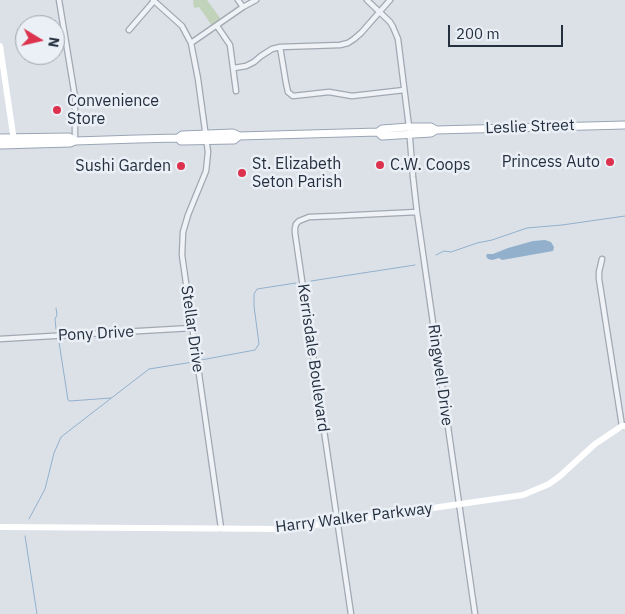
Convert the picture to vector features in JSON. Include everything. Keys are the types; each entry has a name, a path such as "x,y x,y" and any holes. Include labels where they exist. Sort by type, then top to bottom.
{"main road":[{"name":"Leslie Street","path":"0,145 14,141 69,137 75,141 178,138 181,141 206,137 234,140 239,136 378,132 382,128 409,131 431,127 436,130 625,125"},
{"name":"Leslie Street","path":"0,138 14,141"}],"street":[{"path":"59,0 75,97 75,141"},
{"path":"129,30 154,0 182,26 191,43 256,0"},
{"path":"238,0 243,7"},
{"name":"Ringwell Drive","path":"367,0 380,11 393,27 398,39 417,212 475,614"},
{"path":"234,68 246,66 272,49 280,47 340,45 348,43 361,32 390,0"},
{"path":"217,26 230,45 236,91"},
{"name":"Stellar Drive","path":"191,43 208,152 206,171 183,232 183,264 220,528"},
{"path":"0,46 14,141"},
{"path":"280,47 288,92 293,96 329,92 352,96 404,90"},
{"name":"Kerrisdale Boulevard","path":"351,614 295,233 296,224 302,218 309,217 417,212"},
{"path":"602,258 599,280 623,426"},
{"name":"Pony Drive","path":"0,338 192,328"},
{"name":"Harry Walker Parkway","path":"0,527 287,529 522,494 549,484 595,444 623,426"}],"green space":[{"path":"193,0 207,0 221,19 212,26 199,7 194,8"}],"water":[{"path":"545,240 551,242 554,247 553,251 502,260 499,258 488,259 486,256 487,254 493,254 533,241"}],"waterway":[{"path":"436,255 444,251 451,252 527,228 625,216"},
{"path":"311,281 415,265"},
{"path":"201,360 255,350 259,344 254,306 254,294 257,289 296,283"},
{"path":"56,308 56,329"},
{"path":"59,342 68,400 111,398"},
{"path":"29,519 45,489 54,453 61,437 149,369 193,362"},
{"path":"25,536 37,614"}],"place":[{"name":"Convenience Store","path":"57,110"},
{"name":"Princess Auto","path":"610,162"},
{"name":"C.W. Coops","path":"380,165"},
{"name":"Sushi Garden","path":"181,166"},
{"name":"St. Elizabeth Seton Parish","path":"242,173"}]}
